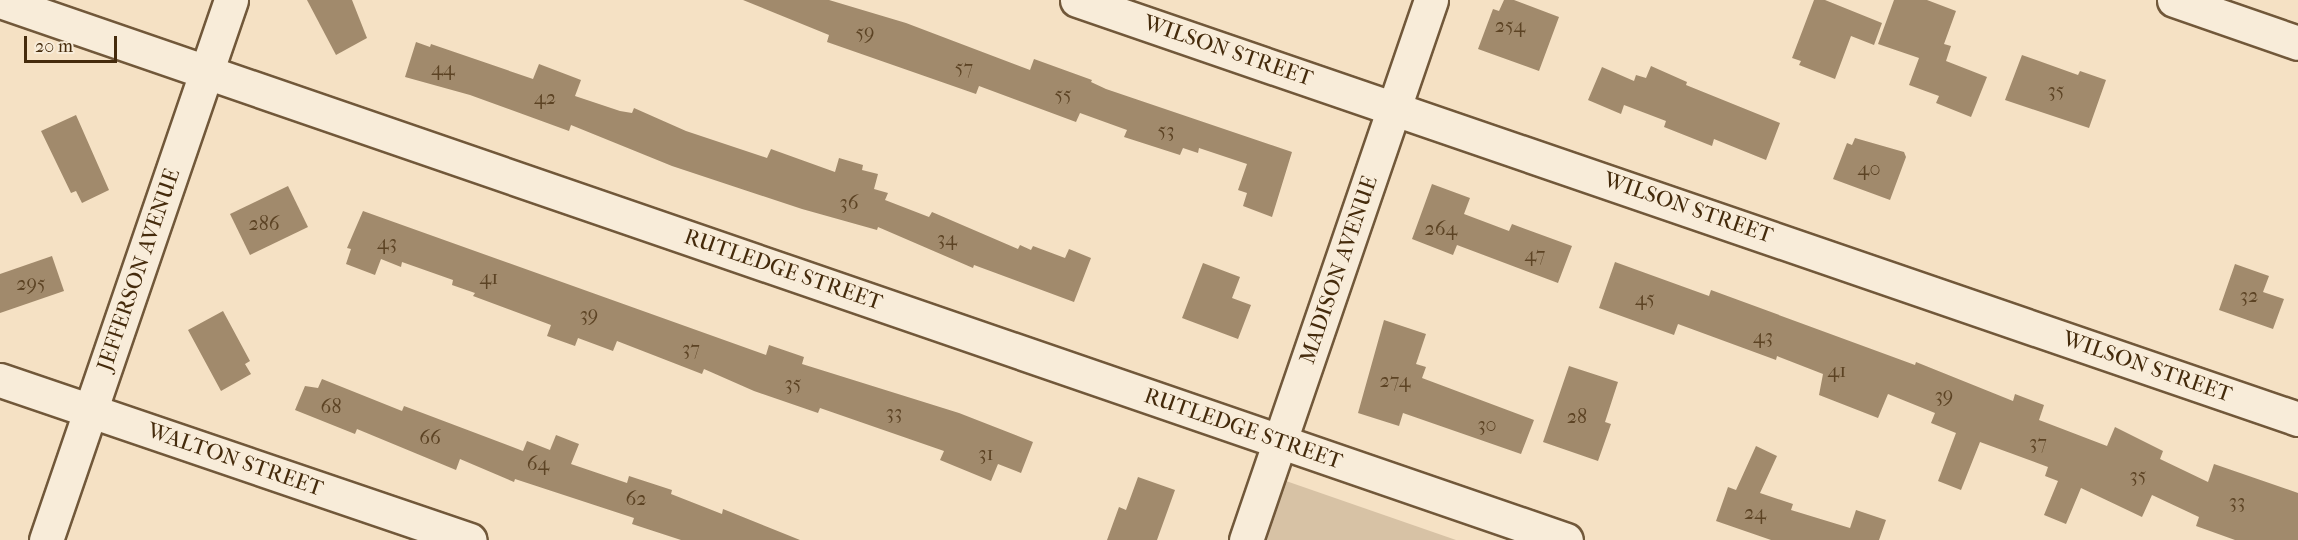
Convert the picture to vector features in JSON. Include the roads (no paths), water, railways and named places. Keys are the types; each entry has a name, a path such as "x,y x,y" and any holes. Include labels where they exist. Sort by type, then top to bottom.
{"street":[{"name":"JEFFERSON AVENUE","path":"46,540 231,0"},
{"name":"WILSON STREET","path":"1077,0 1395,107 2298,419"},
{"name":"MADISON AVENUE","path":"1246,540 1431,0"},
{"path":"2174,0 2298,43"},
{"name":"RUTLEDGE STREET","path":"0,1 1566,540"},
{"name":"WALTON STREET","path":"0,380 470,540"}]}
